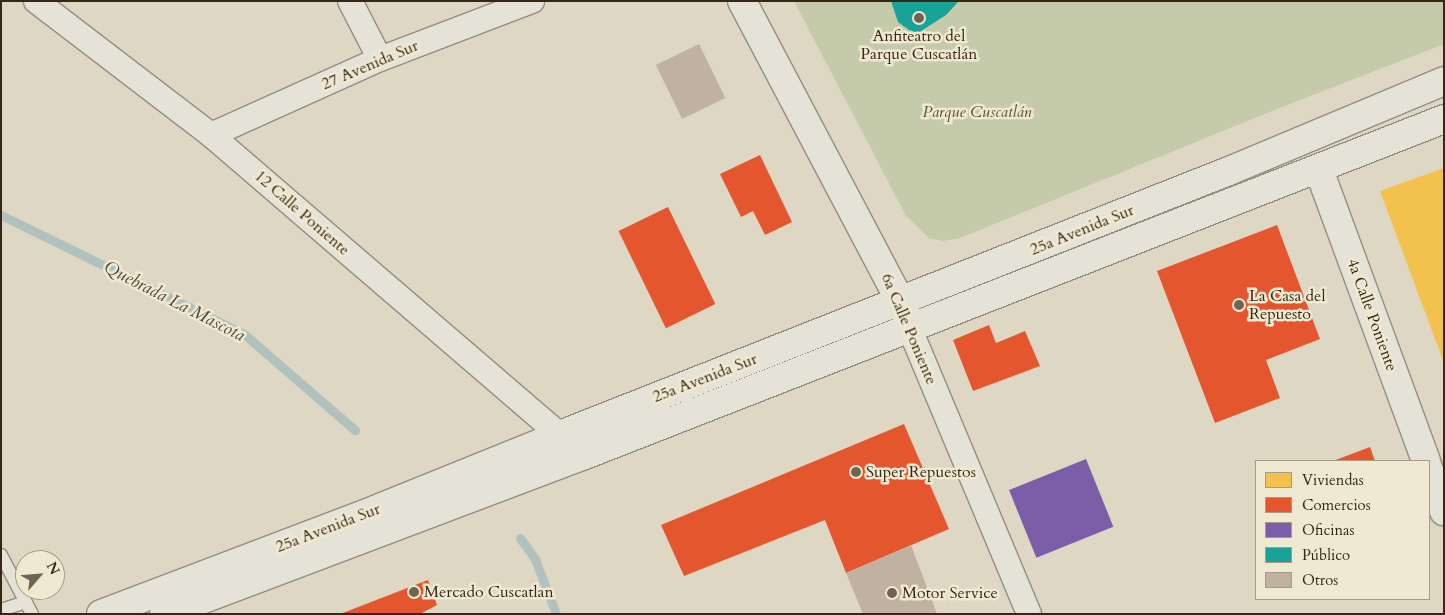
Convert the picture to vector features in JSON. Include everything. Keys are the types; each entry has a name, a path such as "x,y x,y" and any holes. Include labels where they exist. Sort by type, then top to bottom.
{"street":[{"name":"12 Calle Poniente","path":"36,1 211,135 560,435"},
{"path":"350,1 380,59"},
{"name":"27 Avenida Sur","path":"211,135 380,59 532,1"},
{"name":"6a Calle Poniente","path":"742,1 901,302 909,327 1029,614"},
{"name":"25a Avenida Sur","path":"101,614 377,509 560,435 901,302 1228,171 1444,81"},
{"name":"25a Avenida Sur","path":"164,614 585,455 909,327 1319,170 1444,119"},
{"name":"4a Calle Poniente","path":"1319,170 1426,460"},
{"path":"1430,473 1444,510"}],"lane":[{"path":"1,555 32,614"},
{"path":"1,610 26,602"}],"green space":[{"name":"Parque Cuscatlán","path":"794,1 1444,1 1444,44 1272,111 960,238 943,241 929,238 906,216"}],"building: Viviendas":[{"path":"1444,168 1444,363 1380,191"}],"building: Comercios":[{"path":"760,155 792,222 765,235 753,211 741,217 720,174"},
{"path":"668,207 715,304 666,328 619,231"},
{"name":"La Casa del Repuesto","path":"1277,225 1320,339 1266,360 1280,398 1215,423 1157,271"},
{"path":"989,325 996,343 1025,331 1040,366 973,391 953,340"},
{"name":"Super Repuestos","path":"904,424 949,529 846,573 825,520 684,576 661,525"},
{"path":"1370,447 1375,460 1336,460"},
{"name":"Mercado Cuscatlan","path":"428,580 437,605 420,614 340,614"}],"building: Oficinas":[{"path":"1086,459 1113,527 1036,558 1009,490"}],"building: Público":[{"name":"Anfiteatro del Parque Cuscatlán","path":"891,1 959,1 946,15 918,33 909,30 898,22"}],"building: Otros":[{"path":"699,44 725,98 682,119 656,65"},
{"name":"Motor Service","path":"911,545 937,614 863,614 846,573"}],"waterway":[{"name":"Quebrada La Mascota","path":"1,215 244,334 355,430"},
{"name":"Quebrada La Mascota","path":"520,538 535,559 556,614"}],"place":[{"name":"Anfiteatro del Parque Cuscatlán","path":"919,18"},
{"name":"La Casa del Repuesto","path":"1239,305"},
{"name":"Super Repuestos","path":"856,472"},
{"name":"Mercado Cuscatlan","path":"414,592"},
{"name":"Motor Service","path":"892,593"}]}
